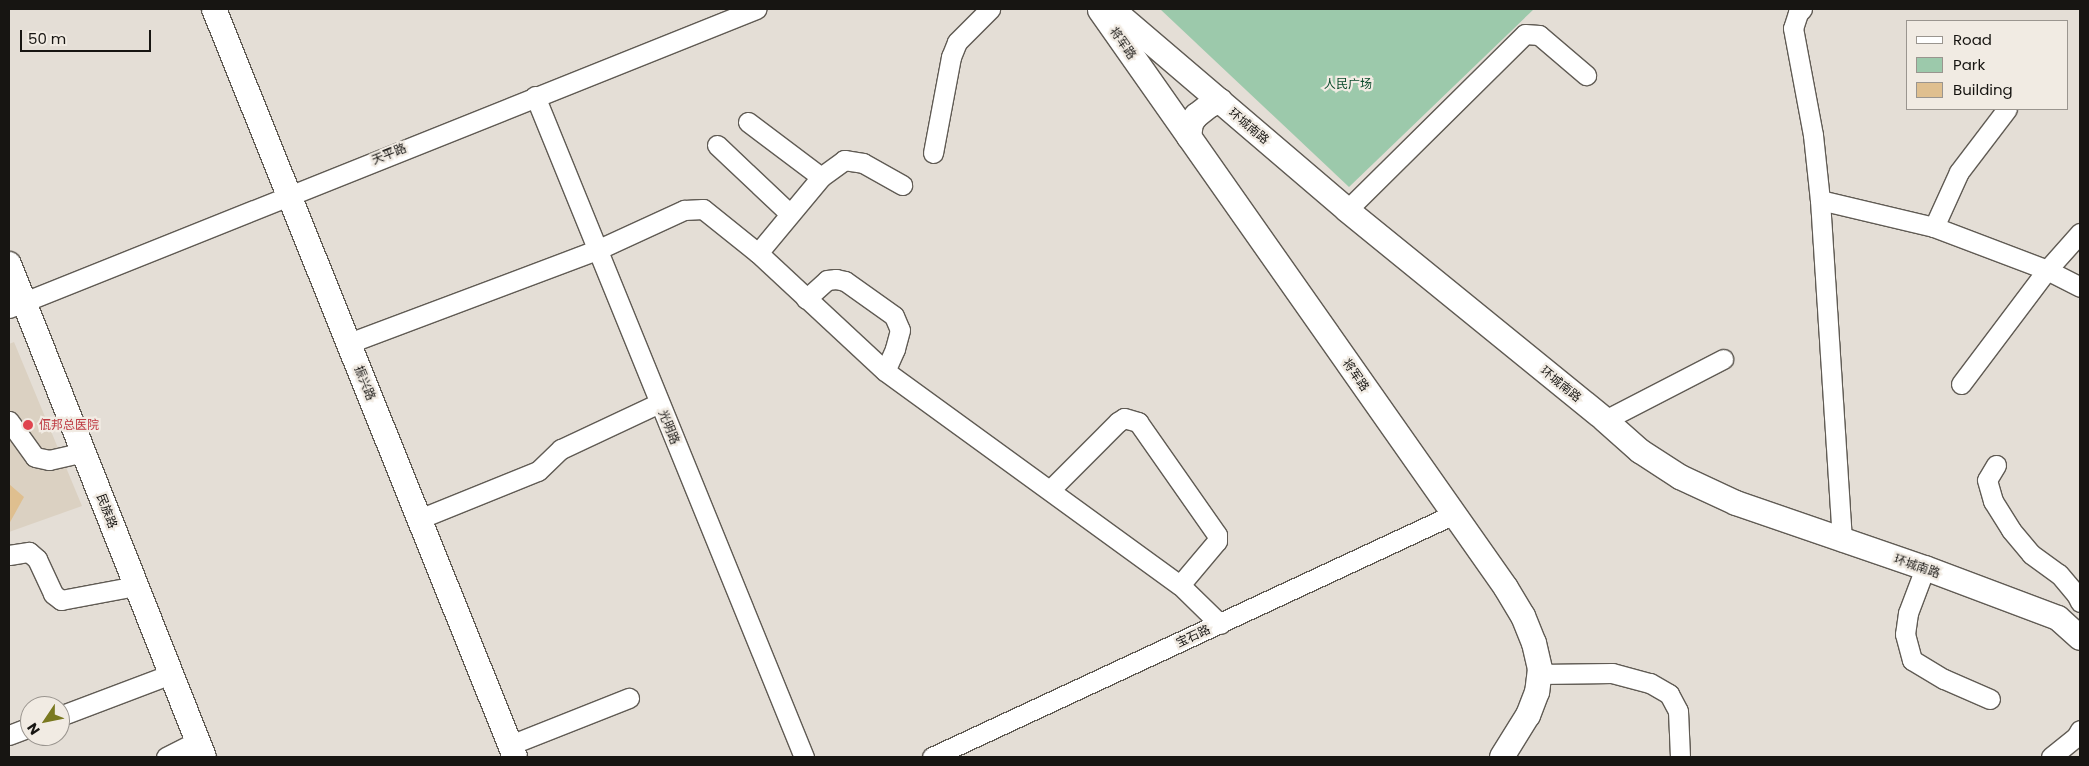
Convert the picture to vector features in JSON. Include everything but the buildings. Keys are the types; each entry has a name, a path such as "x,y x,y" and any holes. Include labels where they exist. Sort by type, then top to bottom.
{"main road":[{"name":"振兴路","path":"214,9 513,751"},
{"name":"将军路","path":"1099,9 1506,588 1523,616 1534,643 1539,674 1537,692 1528,715 1502,757"},
{"name":"环城南路","path":"1112,9 1347,210 1605,420 1640,451 1680,477 1736,503 1925,568 2058,618 2080,638"},
{"path":"1189,137 1191,123 1196,116 1210,105 1220,102"},
{"name":"民族路","path":"9,264 16,305 84,452 201,749"}],"street":[{"name":"天平路","path":"16,305 756,9"},
{"path":"933,153 951,57 958,42 990,9"},
{"path":"1802,9 1798,13 1793,28 1794,43 1813,135 1820,200 1842,541"},
{"path":"1347,210 1525,34 1538,35 1586,75"},
{"name":"光明路","path":"535,96 804,757"},
{"path":"1934,227 1959,172 2006,110"},
{"path":"748,122 821,177"},
{"path":"717,144 790,214"},
{"path":"758,253 821,177 844,160 863,163 902,185"},
{"path":"1820,200 1934,227 2047,270 2080,286"},
{"path":"349,343 597,250 684,210 703,209 758,253 885,371 1051,489 1180,584 1220,624"},
{"path":"1961,384 2047,270 2080,233"},
{"path":"806,299 827,280 836,278 846,281 894,316 900,330 895,349 885,371"},
{"path":"1605,420 1723,359"},
{"path":"419,519 538,471 561,449 660,403"},
{"path":"1051,489 1118,422 1124,418 1138,422 1217,535 1217,541 1180,584"},
{"path":"9,420 35,458 49,460 84,452"},
{"path":"1996,465 1987,480 1992,501 2011,530 2031,554 2059,574 2076,594 2080,602"},
{"name":"宝石路","path":"932,757 1454,514"},
{"path":"9,554 29,552 37,559 53,594 61,600 136,586"},
{"path":"1925,568 1908,613 1905,634 1912,660 1944,679 1990,699"},
{"path":"1539,674 1612,673 1650,683 1669,694 1678,711 1680,757"},
{"path":"70,712 171,674"},
{"path":"513,751 629,698"},
{"path":"2051,757 2076,737 2080,730"},
{"path":"166,757 201,749"}],"shaded area":[{"name":"佤邦总医院","path":"14,342 82,506 9,532 9,344"}],"green space":[{"name":"人民广场","path":"1160,9 1534,9 1349,187"}],"place":[{"name":"佤邦总医院","path":"28,425"}]}
